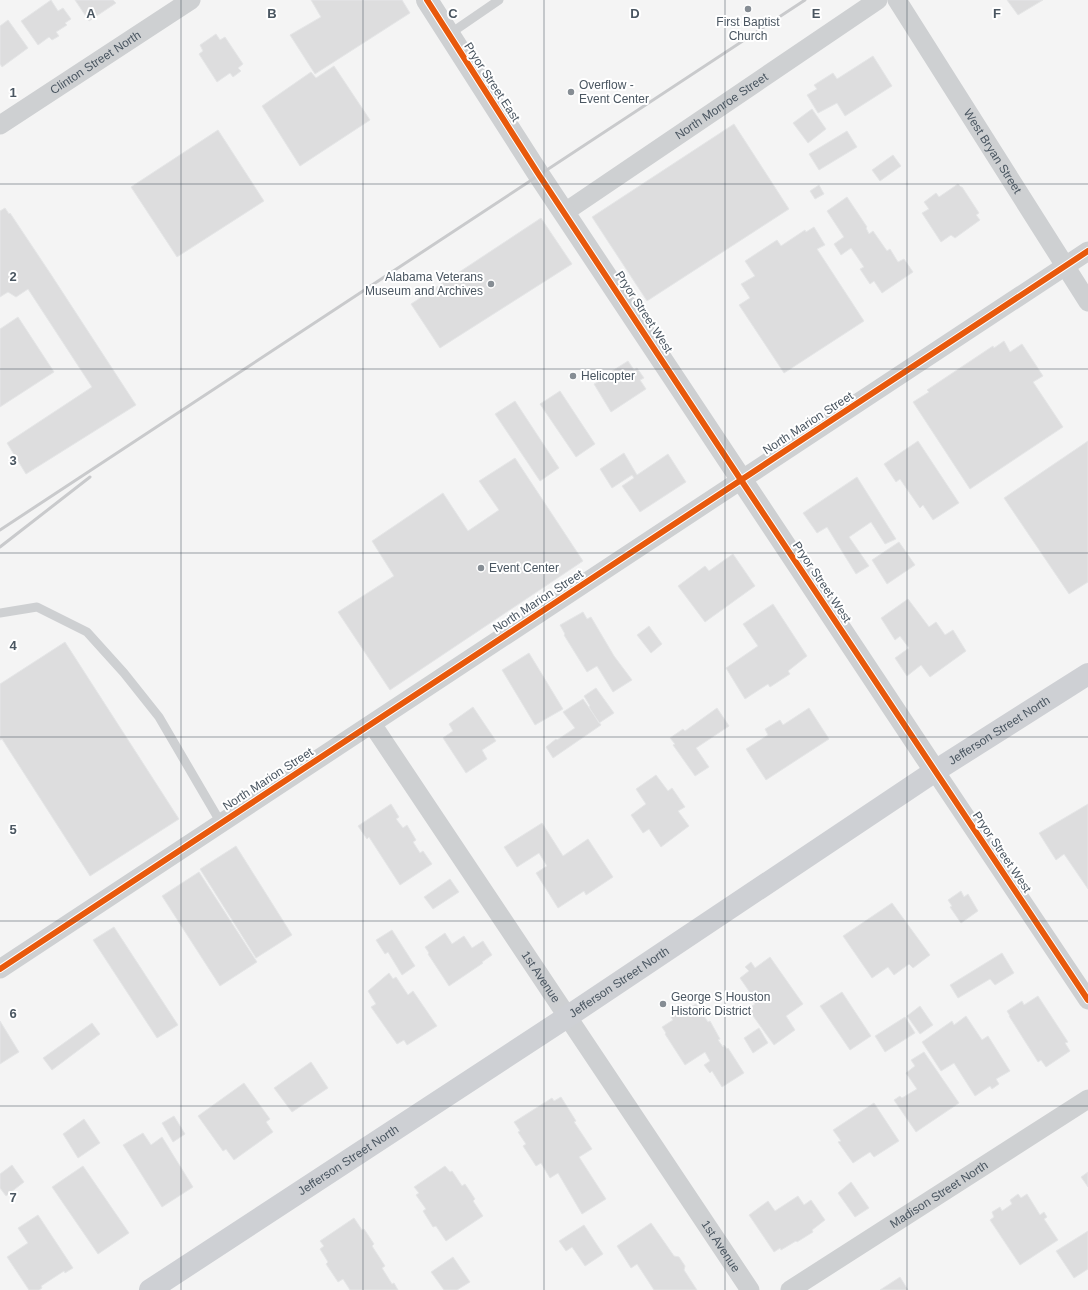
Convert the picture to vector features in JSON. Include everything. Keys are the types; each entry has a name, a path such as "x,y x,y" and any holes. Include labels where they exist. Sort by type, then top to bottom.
{"main road":[{"name":"Jefferson Street North","path":"150,1290 567,1017 935,771 1088,674"}],"street":[{"name":"Clinton Street North","path":"0,125 191,0"},
{"name":"Pryor Street East","path":"427,0 539,175"},
{"name":"North Monroe Street","path":"565,212 878,0"},
{"name":"West Bryan Street","path":"897,0 1064,267 1088,302"},
{"name":"Pryor Street West","path":"539,175 1088,1000"},
{"name":"North Marion Street","path":"0,969 1088,251"},
{"name":"1st Avenue","path":"372,724 750,1290"},
{"name":"Madison Street North","path":"790,1290 1088,1099"}],"lane":[{"path":"448,35 499,0"},
{"path":"0,613 37,607 87,632 124,673 159,717 221,823"}],"building":[{"path":"51,0 58,11 63,8 71,19 65,23 67,25 56,32 59,36 52,40 49,37 38,45 21,21"},
{"path":"75,0 113,0 116,3 89,21"},
{"path":"311,0 402,0 410,13 315,74 290,35 321,17"},
{"path":"1007,0 1043,0 1018,15"},
{"path":"8,20 28,48 2,67 0,64 0,26"},
{"path":"216,34 220,40 225,37 243,64 238,68 241,71 233,77 230,73 217,82 199,54 203,51 200,45"},
{"path":"873,56 892,86 845,116 837,103 818,113 807,95 817,89 814,85 833,73 837,79"},
{"path":"334,66 370,120 300,166 262,106 311,72 316,78"},
{"path":"812,109 826,129 808,143 793,123"},
{"path":"734,124 789,209 647,301 592,217"},
{"path":"218,130 264,201 177,257 131,187"},
{"path":"847,131 857,147 819,170 809,154"},
{"path":"893,155 901,166 880,181 872,170"},
{"path":"958,184 962,187 979,213 976,215 980,220 955,238 951,235 941,242 922,213 929,209 924,202 936,193 939,197"},
{"path":"819,185 824,194 815,199 810,191"},
{"path":"847,197 867,227 866,228 869,234 873,231 887,251 890,249 898,262 904,259 913,272 882,293 874,281 870,284 860,269 864,267 851,248 841,255 834,244 844,237 827,211"},
{"path":"5,208 9,214 10,213 50,273 136,405 26,474 7,443 92,387 28,289 16,297 8,292 0,297 0,211"},
{"name":"Alabama Veterans Museum and Archives","path":"541,218 572,264 440,348 411,304"},
{"path":"814,227 825,245 817,249 864,321 784,373 739,305 750,298 741,284 755,276 745,261 777,240 781,246 805,230 806,232"},
{"path":"18,317 54,372 0,407 0,329"},
{"path":"1004,341 1010,352 1022,344 1043,376 1033,382 1063,427 970,489 913,402 929,392 927,390 993,346 994,348"},
{"path":"628,361 634,370 637,368 644,378 640,380 646,389 611,412 594,384 598,382 596,378 600,375 601,378"},
{"path":"560,391 595,444 576,457 540,404"},
{"path":"515,401 559,468 540,481 495,414"},
{"path":"918,441 959,503 933,520 923,505 920,508 900,479 896,482 884,464"},
{"path":"1088,441 1088,582 1069,594 1004,498"},
{"path":"624,453 637,475 668,454 686,482 640,512 622,486 634,478 632,475 612,488 600,469"},
{"name":"Event Center","path":"515,458 583,561 390,690 338,612 394,576 372,541 443,493 468,531 499,510 479,481"},
{"path":"857,477 896,539 885,544 871,522 849,537 869,566 856,574 827,527 817,533 803,513"},
{"path":"899,542 915,565 887,584 872,560"},
{"path":"733,554 755,586 705,622 678,586 705,566 709,571"},
{"path":"908,599 929,627 936,622 945,635 953,630 966,651 930,677 921,665 907,676 895,658 909,648 900,636 895,640 881,618"},
{"path":"773,604 807,656 788,671 790,674 770,687 768,684 745,699 726,668 758,646 743,624"},
{"path":"583,612 587,619 591,617 614,656 632,680 613,692 597,666 587,672 564,635 565,634 560,625"},
{"path":"649,626 662,644 651,653 637,635"},
{"path":"65,642 179,819 90,876 2,739 0,740 0,684"},
{"path":"529,653 563,709 535,725 502,670"},
{"path":"596,688 614,713 599,723 584,696"},
{"path":"583,699 601,725 553,758 546,747 556,739 557,740 575,728 563,712"},
{"path":"473,707 496,741 482,750 487,759 466,773 443,738 453,731 449,724"},
{"path":"717,708 729,726 696,748 709,767 695,776 673,745 675,744 670,738 683,729 685,731"},
{"path":"809,708 829,739 766,780 746,749 768,735 765,729 780,720 783,725"},
{"path":"656,775 668,791 672,788 685,807 678,811 689,826 661,847 649,829 643,833 631,815 646,804 636,789"},
{"path":"391,804 399,817 396,819 403,828 407,825 416,840 413,842 420,853 423,851 432,864 400,885 369,837 367,839 358,826"},
{"path":"1088,804 1088,889 1064,854 1056,860 1039,833"},
{"path":"542,823 563,856 588,839 613,877 586,895 584,891 558,908 536,873 547,866 539,853 517,867 504,847"},
{"path":"236,846 292,935 256,958 200,869"},
{"path":"199,872 257,962 220,986 162,896"},
{"path":"450,879 459,892 433,909 424,897"},
{"path":"961,891 964,897 968,894 978,911 961,923 950,907 952,906 948,900"},
{"path":"892,903 930,955 913,968 909,964 894,975 888,967 872,978 843,936"},
{"path":"114,927 178,1025 157,1038 93,940"},
{"path":"392,930 415,966 402,975 388,952 385,954 376,940"},
{"path":"445,933 452,944 464,936 472,948 483,941 492,955 482,962 483,963 449,986 425,947"},
{"path":"1002,953 1014,973 995,985 990,979 958,998 950,985"},
{"path":"770,957 803,1004 786,1016 795,1030 774,1045 748,1009 755,1004 749,996 751,994 740,978 749,971 745,967 751,962 755,968"},
{"path":"389,973 393,979 396,977 408,995 413,991 437,1026 407,1045 404,1040 397,1044 371,1007 376,1004 368,991"},
{"path":"842,992 871,1036 850,1050 820,1006"},
{"path":"1038,996 1068,1042 1065,1043 1070,1051 1046,1067 1041,1060 1038,1062 1007,1011 1022,1001 1024,1005"},
{"path":"696,1004 708,1022 710,1021 720,1039 718,1040 723,1047 724,1045 727,1049 728,1048 744,1073 722,1087 712,1071 710,1073 704,1065 710,1061 705,1052 685,1065 662,1027 673,1020 671,1017"},
{"path":"920,1006 933,1025 920,1034 907,1016"},
{"path":"966,1016 982,1040 988,1036 1010,1071 996,1079 999,1084 992,1089 990,1086 975,1096 954,1063 941,1071 922,1042 952,1021 954,1025"},
{"path":"905,1017 915,1033 885,1052 875,1036"},
{"path":"0,1021 19,1052 0,1064"},
{"path":"92,1023 100,1034 52,1070 43,1058"},
{"path":"759,1028 768,1043 753,1053 744,1038"},
{"path":"924,1052 959,1103 916,1132 894,1100 900,1096 902,1098 917,1089 906,1073 915,1066 911,1060"},
{"path":"311,1062 328,1088 292,1112 274,1088"},
{"path":"244,1083 270,1119 266,1122 273,1132 234,1160 226,1149 223,1151 198,1116"},
{"path":"561,1097 576,1121 574,1122 592,1149 579,1157 606,1199 582,1214 558,1173 550,1178 541,1163 536,1166 523,1146 526,1144 518,1132 520,1131 514,1122 552,1098 554,1101"},
{"path":"874,1103 899,1141 874,1157 870,1152 853,1163 838,1142 841,1141 833,1130"},
{"path":"174,1116 185,1134 173,1142 162,1123"},
{"path":"84,1119 100,1143 78,1158 63,1134"},
{"path":"143,1133 151,1145 162,1137 193,1187 162,1207 123,1145"},
{"path":"12,1165 24,1182 6,1196 0,1188 0,1174"},
{"path":"83,1166 129,1233 98,1254 52,1187"},
{"path":"445,1166 450,1172 452,1171 462,1186 465,1184 475,1199 473,1201 483,1216 446,1241 436,1226 433,1227 423,1211 426,1209 416,1195 419,1193 414,1187"},
{"path":"1088,1172 1088,1187 1081,1177"},
{"path":"851,1182 869,1208 855,1217 838,1193"},
{"path":"1018,1194 1021,1198 1027,1194 1040,1215 1044,1212 1047,1217 1044,1219 1058,1240 1020,1265 990,1220 994,1217 992,1212 1000,1207 1002,1211 1012,1204 1010,1200"},
{"path":"798,1196 804,1205 811,1200 825,1220 812,1230 813,1232 797,1242 796,1241 781,1250 780,1248 774,1252 749,1215 768,1201 775,1211"},
{"path":"38,1215 73,1268 65,1273 64,1271 41,1286 42,1288 39,1290 29,1290 7,1257 28,1243 18,1228"},
{"path":"354,1218 362,1230 364,1229 374,1244 372,1246 385,1266 382,1268 392,1284 394,1283 398,1290 350,1290 343,1279 338,1282 326,1264 328,1262 320,1249 324,1246 320,1241"},
{"path":"651,1223 674,1256 679,1257 685,1266 684,1270 697,1290 654,1290 637,1264 631,1268 617,1246"},
{"path":"584,1225 603,1254 585,1266 572,1247 566,1251 559,1241"},
{"path":"1088,1231 1088,1269 1074,1278 1056,1251"},
{"path":"453,1257 470,1282 457,1290 444,1290 431,1272"},
{"path":"900,1277 908,1290 880,1290"}],"railway":[{"path":"0,530 805,0"},
{"path":"0,547 90,477"}],"cycle path":[{"path":"427,0 539,175 1088,1000"},
{"path":"0,969 1088,251"}],"place":[{"name":"First Baptist Church","path":"748,9"},
{"name":"Overflow - Event Center","path":"571,92"},
{"name":"Alabama Veterans Museum and Archives","path":"491,284"},
{"name":"Helicopter","path":"573,376"},
{"name":"Event Center","path":"481,568"},
{"name":"George S Houston Historic District","path":"663,1004"}]}
